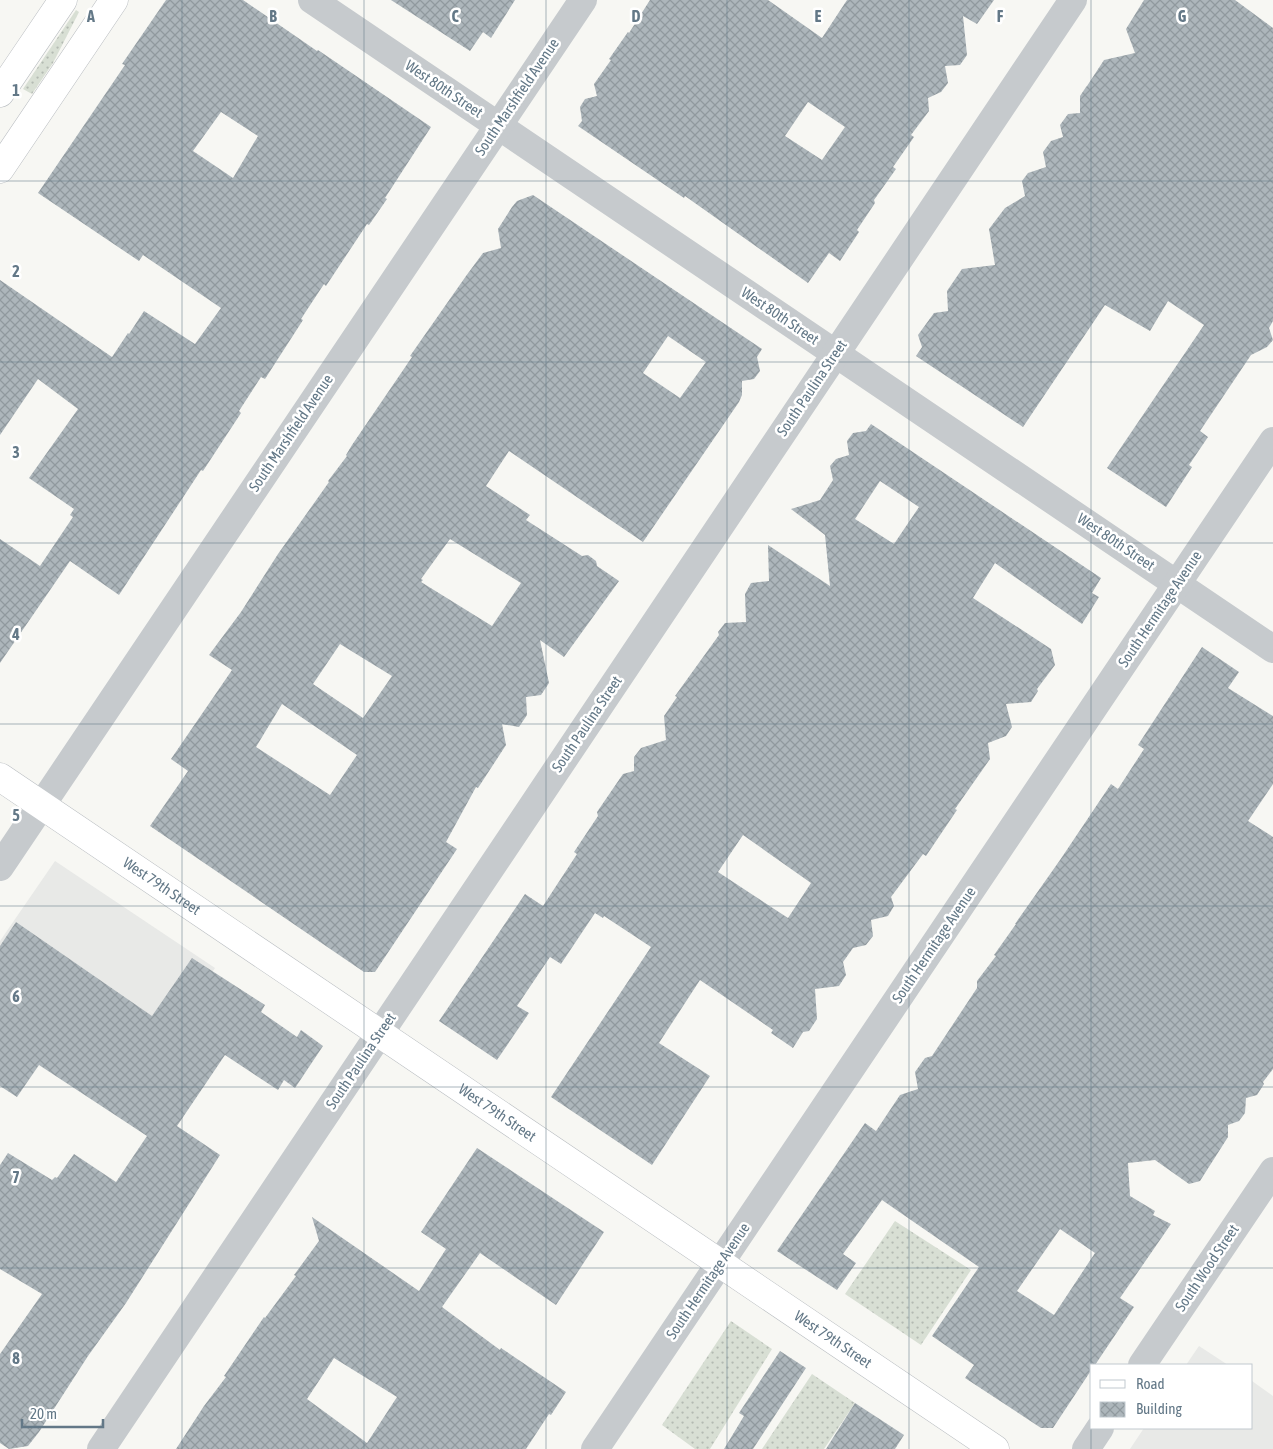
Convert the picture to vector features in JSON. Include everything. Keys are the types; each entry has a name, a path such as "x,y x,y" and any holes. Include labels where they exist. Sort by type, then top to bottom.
{"main road":[{"path":"0,93 63,0"},
{"path":"0,169 114,0"},
{"name":"West 79th Street","path":"0,777 995,1449"}],"street":[{"name":"West 80th Street","path":"312,0 1273,648"},
{"name":"South Marshfield Avenue","path":"0,867 583,0"},
{"name":"South Paulina Street","path":"101,1449 1073,0"},
{"name":"South Hermitage Avenue","path":"595,1449 1273,441"},
{"name":"South Wood Street","path":"1143,1364 1273,1171"},
{"path":"1086,1449 1099,1429"}],"shaded area":[{"path":"76,10 79,12 53,63 32,94 23,89"},
{"path":"55,861 215,968 140,1081 0,986 0,941"},
{"path":"895,1221 971,1270 921,1345 845,1294"},
{"path":"731,1321 772,1349 710,1449 695,1449 662,1425"},
{"path":"1199,1346 1226,1364 1187,1364"},
{"path":"812,1374 855,1403 824,1449 762,1449"},
{"path":"1253,1382 1273,1396 1273,1449 1130,1449 1143,1429 1253,1429"}],"building":[{"path":"166,0 243,0 431,127 385,198 387,199 369,225 367,224 326,286 324,284 265,379 261,377 239,411 241,413 119,595 70,561 0,663 0,539 40,566 73,517 70,515 74,509 29,478 78,409 38,379 0,435 0,280 112,357 144,311 195,344 221,308 143,255 139,261 38,193 125,65 122,64","holes":["221,112 258,136 233,178 193,151"]},
{"path":"391,0 515,0 491,38 483,32 470,51"},
{"path":"650,0 768,0 822,38 847,0 994,0 977,24 963,16 967,55 960,65 945,66 948,83 941,92 928,98 929,111 911,135 914,137 893,167 896,169 874,200 875,203 857,230 859,232 840,261 829,253 808,283 685,196 684,198 578,126 582,121 580,107 585,99 597,96 594,84 611,60 609,59 629,33","holes":["808,102 845,127 822,160 785,136"]},
{"path":"1144,0 1235,0 1273,28 1273,321 1269,328 1273,340 1267,347 1251,355 1200,431 1208,437 1189,465 1192,467 1166,507 1107,468 1204,325 1168,301 1150,331 1105,305 1023,427 916,356 922,347 918,335 934,313 948,311 947,291 962,269 995,265 989,229 1005,208 1025,196 1022,181 1028,173 1046,167 1043,152 1051,141 1063,137 1060,125 1068,114 1080,113 1080,96 1104,60 1135,53 1126,29"},
{"path":"533,195 762,349 757,357 760,371 754,379 742,381 742,395 739,402 643,542 509,451 486,486 530,515 526,520 582,556 588,555 596,561 597,566 619,581 564,657 540,640 549,683 541,695 526,697 527,715 519,727 502,724 506,745 478,788 476,787 446,842 457,849 375,972 364,972 150,826 188,771 171,759 232,670 209,655 241,612 278,554 347,456 352,445 412,357 410,356 466,276 483,253 501,248 498,229 517,201","holes":["668,336 706,362 680,398 643,373","450,539 521,583 492,626 421,582 423,580 421,579","340,644 392,676 363,718 313,684","282,704 357,755 330,795 256,747"]},
{"path":"871,424 1101,578 1092,593 1099,597 1082,624 995,563 973,598 1051,649 1055,665 1037,689 1038,691 1031,702 1006,704 1012,727 1006,736 988,743 990,759 955,809 957,810 926,856 923,854 891,897 894,906 888,916 871,920 873,936 866,945 853,948 843,962 846,975 839,986 815,989 817,1019 809,1031 803,1032 793,1048 771,1033 773,1030 700,980 659,1043 710,1076 652,1165 551,1097 651,947 604,916 603,918 595,913 561,964 550,957 517,1006 529,1013 497,1060 439,1021 525,894 543,906 577,854 574,852 598,816 597,812 623,774 634,771 634,757 641,748 666,740 664,716 677,697 675,696 719,635 718,632 725,623 746,622 745,594 751,583 769,581 768,545 830,586 825,535 791,509 820,500 833,480 830,466 836,459 849,455 847,441 853,433 866,431","holes":["880,481 919,507 894,544 855,519","743,835 811,883 788,918 718,872"]},
{"path":"1202,647 1239,672 1228,688 1273,716 1273,784 1248,821 1273,837 1273,1069 1263,1082 1264,1084 1257,1095 1246,1098 1245,1113 1239,1121 1228,1125 1228,1137 1200,1181 1189,1184 1155,1160 1128,1163 1130,1196 1155,1211 1153,1215 1171,1224 1120,1298 1134,1307 1096,1364 1090,1364 1090,1372 1053,1428 1041,1428 965,1378 974,1365 932,1336 979,1267 882,1200 843,1254 856,1263 837,1290 777,1251 865,1123 876,1131 900,1095 918,1089 915,1072 925,1058 932,1056 977,988 977,981 996,956 994,955 1111,784 1118,789 1144,749 1138,745","holes":["1060,1229 1095,1253 1054,1315 1017,1291"]},
{"path":"16,922 152,1016 192,958 265,1005 261,1012 297,1037 301,1030 323,1046 295,1088 284,1080 278,1090 225,1055 177,1126 220,1155 126,1303 88,1356 39,1432 28,1446 9,1449 0,1443 0,1354 42,1294 0,1269 0,1165 8,1153 52,1180 55,1177 57,1178 74,1154 116,1182 147,1136 39,1065 17,1097 0,1086 0,946"},
{"path":"477,1148 604,1232 556,1305 480,1253 442,1307 500,1350 501,1348 566,1392 526,1449 176,1449 204,1406 226,1377 224,1376 264,1317 296,1276 294,1275 319,1241 312,1217 419,1291 446,1249 421,1232","holes":["334,1358 397,1397 367,1443 307,1399"]},
{"path":"780,1351 806,1368 753,1449 724,1449 744,1416 739,1413"},
{"path":"855,1403 904,1435 895,1449 826,1449"}]}
